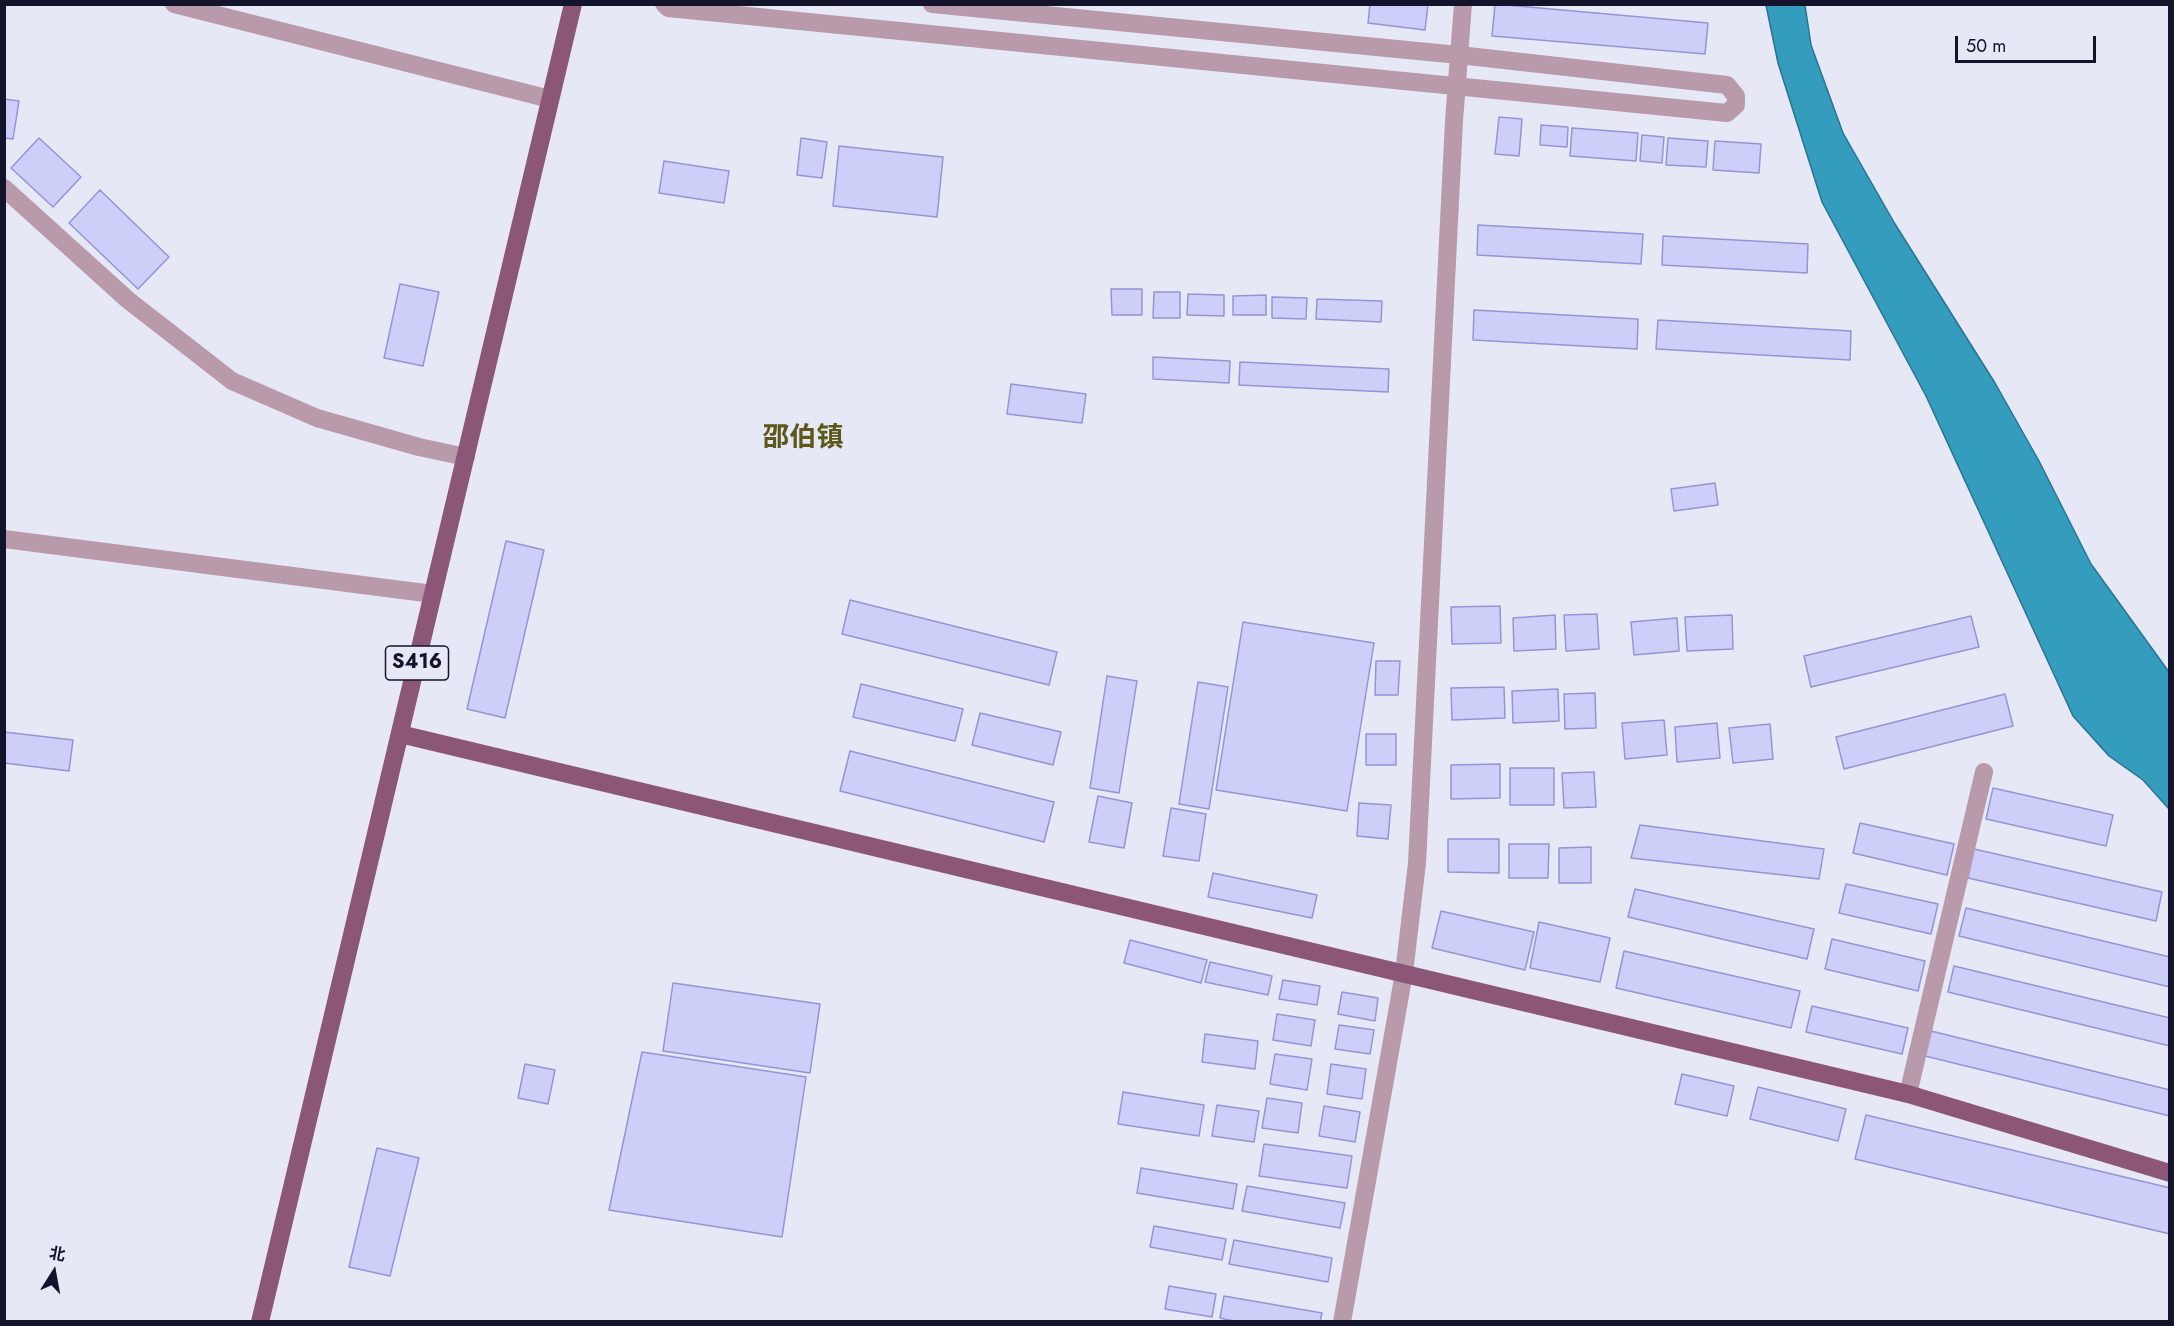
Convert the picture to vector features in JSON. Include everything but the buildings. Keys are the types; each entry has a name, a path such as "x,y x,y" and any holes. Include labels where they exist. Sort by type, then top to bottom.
{"main road":[{"name":"S416","path":"260,1322 573,4"},
{"path":"400,734 1908,1094 2169,1173"}],"street":[{"path":"174,4 550,99"},
{"path":"664,4 668,8 1727,113 1736,105 1736,96 1727,85 932,4"},
{"path":"1342,1322 1404,973 1417,863 1456,86 1463,4"},
{"path":"4,188 128,300 232,381 317,418 419,447 466,457"},
{"path":"4,539 433,594"},
{"path":"1908,1094 1984,772"}],"water":[{"path":"1766,5 1805,5 1811,45 1843,133 1895,224 1995,383 2039,461 2091,564 2169,672 2169,809 2143,780 2109,756 2073,716 1926,396 1822,202 1778,63"}],"district":[{"name":"邵伯镇","path":"803,439"}]}
